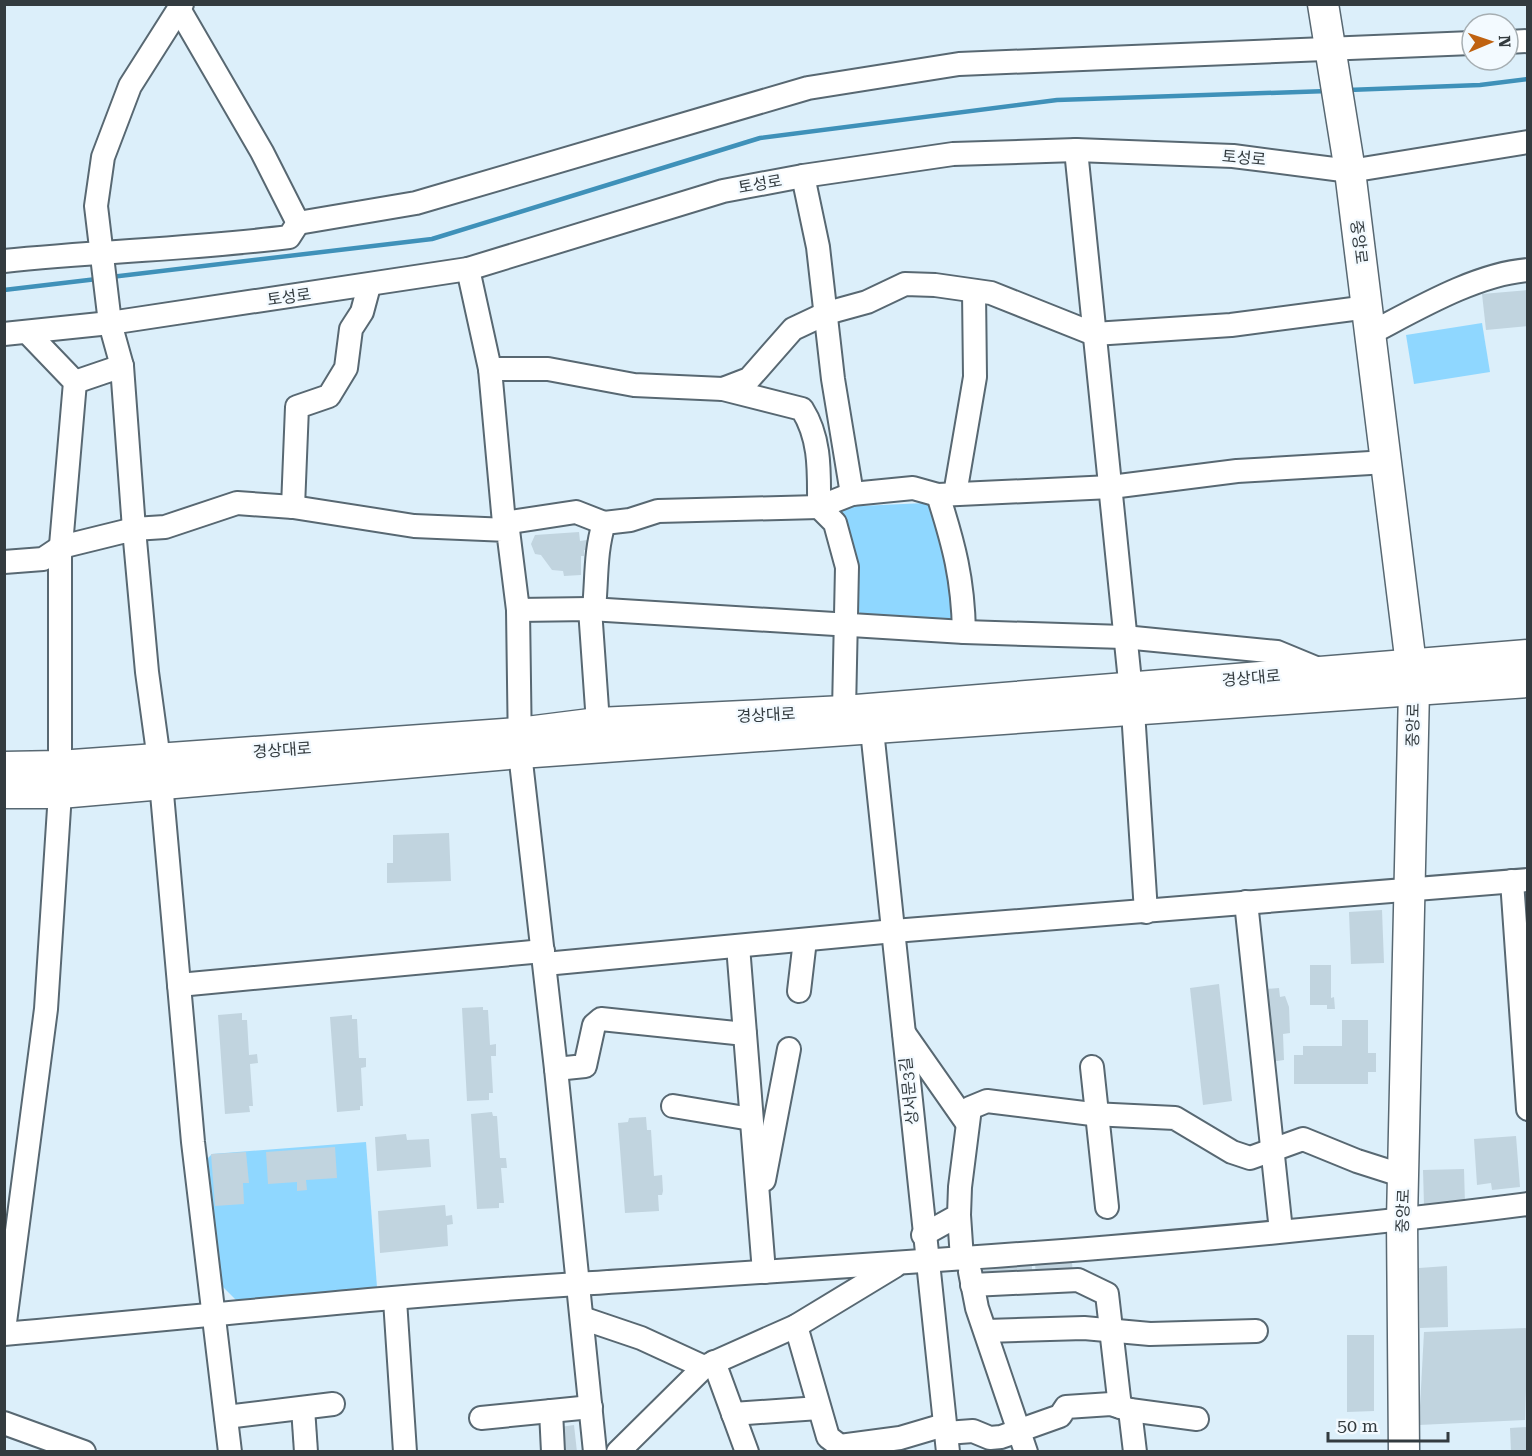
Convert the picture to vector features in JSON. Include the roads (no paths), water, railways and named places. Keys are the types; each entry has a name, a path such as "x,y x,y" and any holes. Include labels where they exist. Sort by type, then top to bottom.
{"main road":[{"name":"중앙로","path":"1323,4 1328,48 1350,171 1412,676 1402,1220 1404,1452"},
{"name":"경상대로","path":"4,793 59,779 520,743 872,730 1132,700 1412,676 1527,655"},
{"name":"경상대로","path":"520,743 598,723 1132,700 1324,671 1527,682"},
{"name":"경상대로","path":"4,767 59,779"}],"street":[{"path":"230,1452 178,985 160,771 147,672 134,529 122,366 109,318 96,206 103,157 130,86 180,7 257,143 298,223"},
{"path":"298,223 416,203 808,88 958,64 1460,43"},
{"name":"토성로","path":"4,334 109,318 369,286 468,269 713,194 803,176 953,154 1076,150 1233,156 1350,171 1527,142"},
{"path":"1076,150 1132,700 1146,912"},
{"path":"803,176 819,247 833,379 852,494"},
{"path":"4,261 102,251 207,247 290,237 298,223"},
{"path":"468,269 490,369 506,527 518,610 520,743 595,1452"},
{"path":"723,389 749,379 793,329 827,313 867,302 905,284 991,294 1094,334 1231,325 1369,320 1506,272 1527,270"},
{"path":"292,507 297,406 329,396 346,368 351,329 362,312 369,286"},
{"path":"964,632 963,590 953,544 946,494 975,377 974,291"},
{"path":"27,332 75,382 61,547 59,779 46,1009 4,1332 577,1284 964,1259 1281,1232 1527,1204"},
{"path":"75,382 122,366"},
{"path":"490,369 548,369 634,386 723,389 802,409 813,426 819,455 819,507 835,523 847,567 848,626 844,711"},
{"path":"4,562 43,559 61,547 134,529 165,527 237,503 292,507 414,526 506,527 576,512 604,523 658,511 819,507 852,494 913,488 946,494 1112,487 1237,471 1387,462"},
{"path":"598,723 592,609 598,575 596,549 604,523"},
{"path":"518,610 592,609 848,626 1124,637 1277,652 1324,671"},
{"name":"상서문3길","path":"872,730 923,1235 946,1437"},
{"path":"178,985 738,946 894,931 1146,912 1409,887 1520,880 1527,1109"},
{"path":"1246,902 1281,1232"},
{"path":"799,991 804,940"},
{"path":"738,946 764,1272"},
{"path":"556,1069 585,1066 594,1025 601,1019 745,1034"},
{"path":"904,1033 968,1123"},
{"path":"758,1207 789,1049"},
{"path":"1092,1067 1107,1207"},
{"path":"1026,1452 964,1259 960,1215 970,1108 987,1101 1096,1114 1174,1118 1232,1152 1250,1158 1303,1139 1357,1161 1404,1176"},
{"path":"673,1106 751,1119"},
{"path":"923,1235 960,1215"},
{"path":"618,1452 709,1364 796,1326 898,1264"},
{"path":"972,1284 1078,1280 1107,1294 1134,1452"},
{"path":"395,1300 405,1452"},
{"path":"582,1318 709,1364 733,1414 747,1452"},
{"path":"796,1326 828,1437 840,1446 899,1445 974,1431 990,1438 1060,1416 1066,1407 1111,1404 1197,1419"},
{"path":"986,1331 1112,1330 1150,1334 1256,1331"},
{"path":"226,1417 333,1404"},
{"path":"481,1418 591,1407"},
{"path":"303,1408 306,1452"},
{"path":"733,1414 819,1408"},
{"path":"551,1411 553,1452"},
{"path":"4,1423 84,1452"}],"waterway":[{"path":"1348,90 1480,85 1528,79"},
{"path":"111,277 432,239 760,138 1057,100 1328,91"},
{"path":"4,290 97,279"}]}
